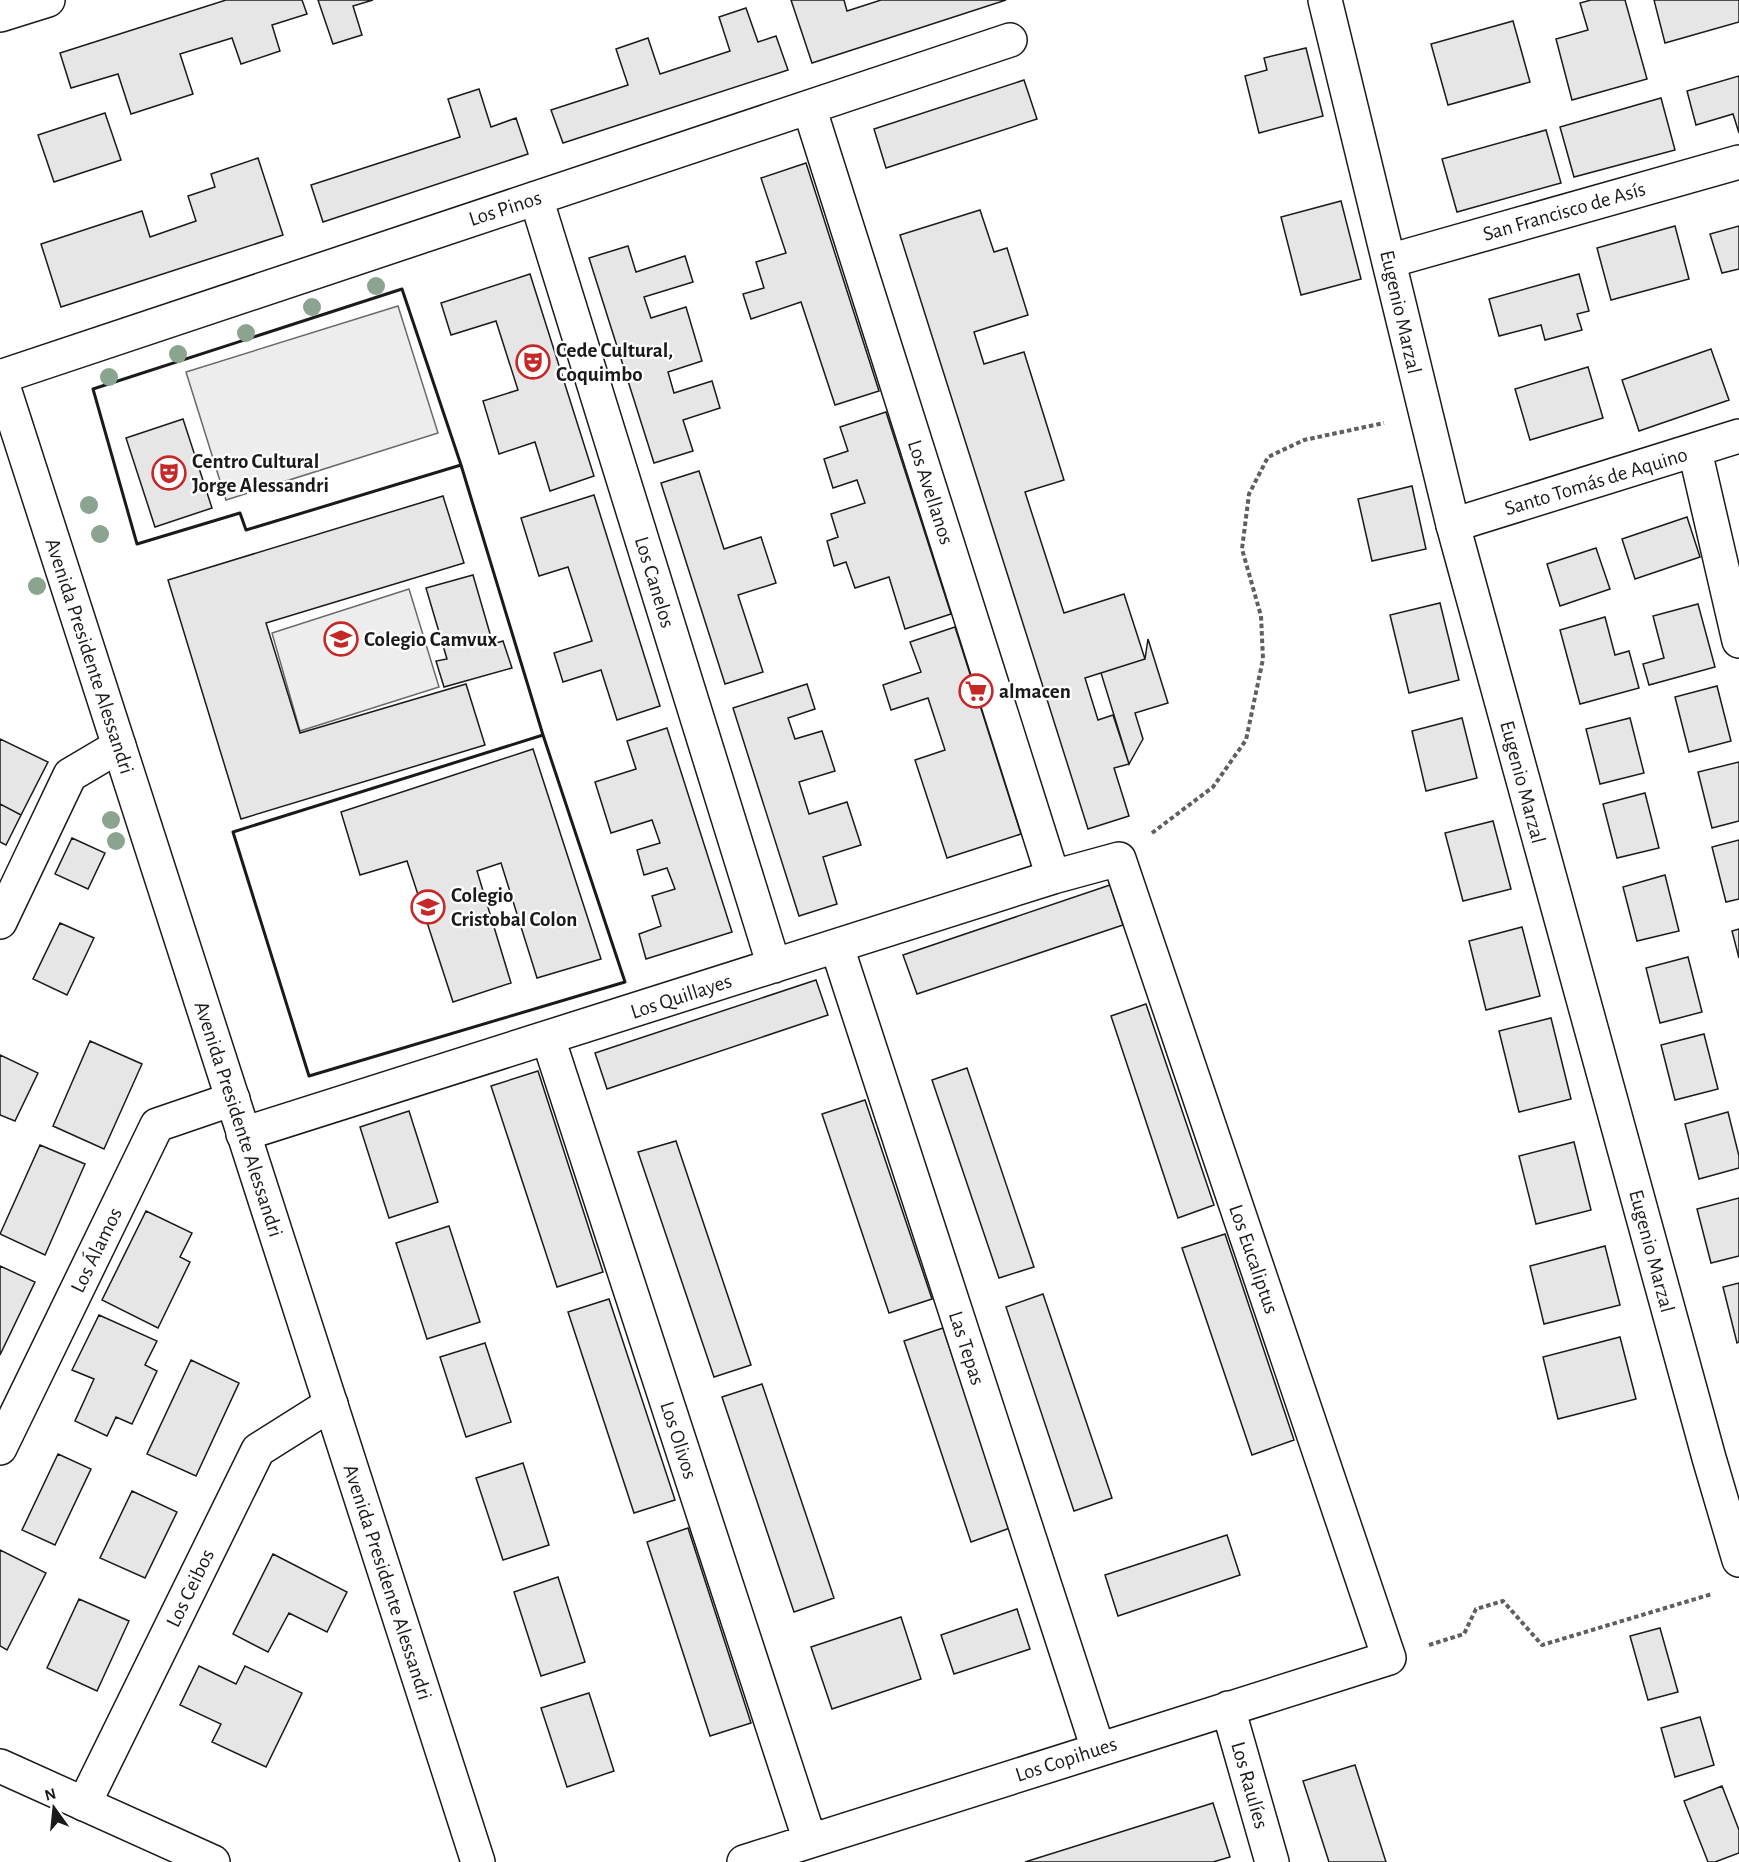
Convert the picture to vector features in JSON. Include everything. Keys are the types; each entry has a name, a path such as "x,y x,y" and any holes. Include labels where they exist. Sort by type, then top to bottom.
{"street":[{"path":"0,15 48,0"},
{"name":"Eugenio Marzal","path":"1330,1 1389,261 1453,525 1736,1540"},
{"name":"Los Pinos","path":"0,376 1010,40"},
{"name":"Los Avellanos","path":"809,107 1053,878"},
{"name":"San Francisco de Asís","path":"1389,261 1739,162"},
{"name":"Los Canelos","path":"536,198 774,966"},
{"name":"Avenida Presidente Alessandri","path":"0,376 8,431 119,746 478,1862"},
{"name":"Santo Tomás de Aquino","path":"1453,525 1739,436"},
{"path":"1695,451 1739,641"},
{"path":"0,922 70,775 119,746"},
{"name":"Los Quillayes","path":"243,1134 1119,859"},
{"name":"Los Eucaliptus","path":"1119,859 1389,1658"},
{"name":"Las Tepas","path":"837,946 1098,1749"},
{"name":"Los Olivos","path":"548,1038 810,1841"},
{"name":"Los Álamos","path":"0,1448 157,1125 233,1099"},
{"name":"Los Ceibos","path":"84,1804 258,1450 331,1404"},
{"name":"Los Copihues","path":"744,1862 1389,1658"},
{"name":"Los Raulíes","path":"1228,1708 1272,1862"},
{"path":"0,1766 213,1862"}],"path":[{"path":"1119,859 1212,787 1246,740 1263,659 1261,616 1242,549 1249,494 1268,457 1304,440 1426,414"},
{"path":"1389,1658 1464,1634 1476,1609 1503,1601 1542,1645 1717,1592"}],"shaded area":[{"path":"398,306 438,433 226,500 186,372"},
{"path":"409,589 439,687 300,731 272,633"}],"building":[{"path":"226,0 302,0 307,14 272,25 280,51 241,64 232,38 180,54 193,94 131,114 118,74 71,88 60,53"},
{"path":"318,0 373,0 353,6 362,35 333,44"},
{"path":"791,0 844,0 847,11 881,0 1006,0 812,63"},
{"path":"1591,0 1625,0 1647,79 1572,100 1556,39 1588,30 1580,3"},
{"path":"1654,0 1739,0 1739,22 1665,43"},
{"path":"746,8 758,42 776,36 788,70 563,143 551,110 628,85 616,49 648,38 660,74 730,51 719,17"},
{"path":"1513,21 1530,82 1448,105 1431,44"},
{"path":"1306,48 1323,116 1259,133 1245,76 1267,70 1264,58"},
{"path":"1739,76 1739,133 1733,114 1696,125 1687,91"},
{"path":"1024,80 1037,119 886,168 874,129"},
{"path":"479,89 491,127 516,118 528,154 323,222 311,185 460,137 448,99"},
{"path":"1661,98 1675,150 1574,177 1560,127"},
{"path":"105,113 121,160 54,182 38,135"},
{"path":"1546,130 1561,183 1457,212 1442,159"},
{"path":"258,158 283,235 61,307 41,244 142,211 150,237 196,221 188,196 215,187 211,174"},
{"path":"806,163 879,391 835,405 801,302 751,319 743,294 764,288 756,262 786,253 761,178"},
{"path":"1341,201 1361,279 1301,295 1281,217"},
{"path":"980,210 994,252 1007,248 1028,315 974,332 984,364 1024,352 1064,480 1025,492 1064,613 1124,594 1145,659 1085,678 1098,720 1113,715 1129,764 1114,768 1129,816 1088,829 900,235"},
{"path":"1675,226 1689,279 1611,300 1597,248"},
{"path":"1739,226 1739,269 1722,273 1710,234"},
{"path":"628,246 636,272 685,256 693,282 644,297 651,318 686,307 702,361 668,372 674,393 712,381 720,408 683,420 693,451 654,463 589,258"},
{"name":"Cede Cultural, Coquimbo","path":"530,274 594,476 550,491 535,442 499,454 483,401 518,390 496,321 451,335 441,303"},
{"path":"1579,274 1589,311 1577,314 1582,330 1545,340 1541,325 1499,336 1489,299"},
{"path":"1711,349 1729,400 1639,431 1622,380"},
{"path":"1588,367 1603,418 1530,440 1515,389"},
{"path":"886,412 951,614 905,629 889,577 855,588 846,562 834,566 827,541 838,537 831,514 865,503 857,480 833,488 824,459 848,451 840,427"},
{"name":"Centro Cultural Jorge Alessandri","path":"183,419 212,508 155,527 126,438"},
{"path":"699,471 724,549 761,537 776,583 738,595 763,672 725,684 661,483"},
{"path":"1412,486 1426,549 1372,561 1358,499"},
{"path":"594,495 660,706 617,720 601,670 563,682 554,653 592,641 568,567 539,576 521,518"},
{"path":"443,496 464,563 266,623 300,733 466,684 485,745 241,819 168,580"},
{"path":"1687,517 1700,557 1635,579 1622,539"},
{"path":"1596,548 1610,589 1560,606 1547,564"},
{"path":"473,575 493,644 503,641 512,668 444,687 436,661 447,659 426,588"},
{"path":"1440,603 1459,680 1409,693 1390,615"},
{"path":"1698,604 1715,667 1649,685 1643,664 1664,658 1653,616"},
{"path":"1605,617 1615,655 1629,651 1639,688 1580,704 1560,630"},
{"path":"955,627 1021,834 947,858 915,760 945,750 928,698 891,710 883,685 921,672 910,642"},
{"path":"1148,639 1168,703 1135,713 1143,739 1129,764 1101,673 1145,659"},
{"path":"807,684 815,709 788,718 795,739 822,731 835,771 799,782 809,814 847,802 861,845 823,857 837,904 799,916 733,708"},
{"path":"1717,686 1731,741 1689,752 1675,697"},
{"path":"1462,718 1477,778 1426,791 1412,731"},
{"path":"1630,718 1644,773 1600,784 1586,729"},
{"path":"667,728 732,932 646,959 639,934 661,926 652,896 675,889 667,868 644,875 637,850 660,843 652,820 611,833 595,782 636,769 627,741"},
{"path":"0,739 48,762 21,815 0,804"},
{"path":"533,749 601,959 537,978 501,863 477,871 511,983 453,1002 407,861 360,875 341,812"},
{"path":"1739,762 1739,821 1712,828 1698,772"},
{"path":"1645,793 1659,848 1617,858 1603,804"},
{"path":"0,804 21,815 6,845 0,842"},
{"path":"1493,821 1511,889 1463,901 1445,833"},
{"path":"72,838 105,853 88,889 55,874"},
{"path":"1739,840 1739,899 1726,902 1712,847"},
{"path":"1665,875 1679,931 1637,941 1623,887"},
{"path":"1110,885 1123,925 917,994 903,955"},
{"path":"60,923 94,938 67,995 33,979"},
{"path":"1522,927 1540,996 1486,1010 1469,941"},
{"path":"1739,929 1739,958 1732,931"},
{"path":"1688,957 1702,1012 1660,1023 1646,968"},
{"path":"816,980 828,1015 607,1089 595,1053"},
{"path":"1146,1004 1214,1205 1178,1218 1111,1016"},
{"path":"1551,1018 1571,1099 1519,1112 1499,1031"},
{"path":"1704,1034 1718,1089 1675,1100 1661,1045"},
{"path":"90,1041 142,1064 104,1149 53,1126"},
{"path":"0,1055 38,1073 15,1121 0,1115"},
{"path":"967,1068 1034,1267 999,1278 932,1080"},
{"path":"538,1071 603,1272 557,1287 491,1086"},
{"path":"865,1100 932,1299 889,1313 822,1114"},
{"path":"409,1111 438,1202 389,1218 360,1127"},
{"path":"1728,1112 1739,1156 1739,1168 1699,1179 1685,1124"},
{"path":"676,1141 751,1365 714,1377 638,1152"},
{"path":"1574,1142 1591,1210 1536,1224 1519,1156"},
{"path":"40,1145 85,1164 45,1255 0,1234"},
{"path":"1739,1198 1739,1256 1711,1263 1697,1209"},
{"path":"146,1211 192,1233 180,1257 190,1262 158,1328 102,1300"},
{"path":"449,1226 480,1322 427,1339 396,1243"},
{"path":"1225,1234 1294,1440 1252,1455 1182,1248"},
{"path":"1605,1246 1620,1305 1544,1324 1530,1266"},
{"path":"0,1266 35,1282 0,1355"},
{"path":"1739,1283 1739,1342 1737,1343 1723,1287"},
{"path":"1043,1294 1112,1498 1074,1511 1006,1307"},
{"path":"609,1299 675,1500 634,1513 568,1312"},
{"path":"99,1315 157,1341 145,1365 157,1371 132,1424 116,1417 107,1436 75,1421 94,1379 72,1370"},
{"path":"943,1328 1010,1528 971,1542 904,1341"},
{"path":"1620,1337 1636,1399 1558,1419 1543,1357"},
{"path":"485,1343 511,1422 466,1437 440,1357"},
{"path":"191,1360 239,1383 196,1476 147,1454"},
{"path":"762,1384 834,1598 794,1612 722,1397"},
{"path":"58,1454 91,1469 55,1545 22,1530"},
{"path":"523,1463 549,1545 503,1560 476,1478"},
{"path":"132,1491 177,1512 145,1578 100,1558"},
{"path":"688,1528 751,1723 710,1736 647,1542"},
{"path":"1227,1535 1240,1575 1118,1616 1105,1575"},
{"path":"0,1550 46,1573 7,1650 0,1646"},
{"path":"273,1554 347,1592 327,1632 289,1613 268,1652 233,1634"},
{"path":"558,1577 585,1662 541,1676 514,1592"},
{"path":"79,1599 129,1621 97,1691 47,1668"},
{"path":"1017,1609 1030,1649 954,1674 941,1635"},
{"path":"901,1617 921,1679 832,1709 811,1647"},
{"path":"1660,1628 1678,1692 1648,1700 1630,1636"},
{"path":"199,1666 236,1684 245,1666 302,1693 266,1767 212,1742 221,1724 180,1705"},
{"path":"589,1693 614,1771 567,1787 541,1708"},
{"path":"1700,1717 1714,1765 1675,1777 1661,1728"},
{"path":"1355,1765 1386,1862 1329,1862 1303,1781"},
{"path":"1722,1786 1739,1830 1739,1853 1715,1862 1708,1862 1684,1801"},
{"path":"1213,1803 1230,1857 1213,1862 1025,1862"}],"wall":[{"path":"461,465 402,289 93,389 137,544 240,513 246,530 461,465 543,735"},
{"path":"543,735 625,982 309,1076 233,832 543,735"}],"place":[{"name":"Cede Cultural, Coquimbo","path":"533,362"},
{"name":"Centro Cultural Jorge Alessandri","path":"169,473"},
{"name":"Colegio Camvux","path":"341,639"},
{"name":"almacen","path":"976,691"},
{"name":"Colegio Cristobal Colon","path":"428,907"}]}
